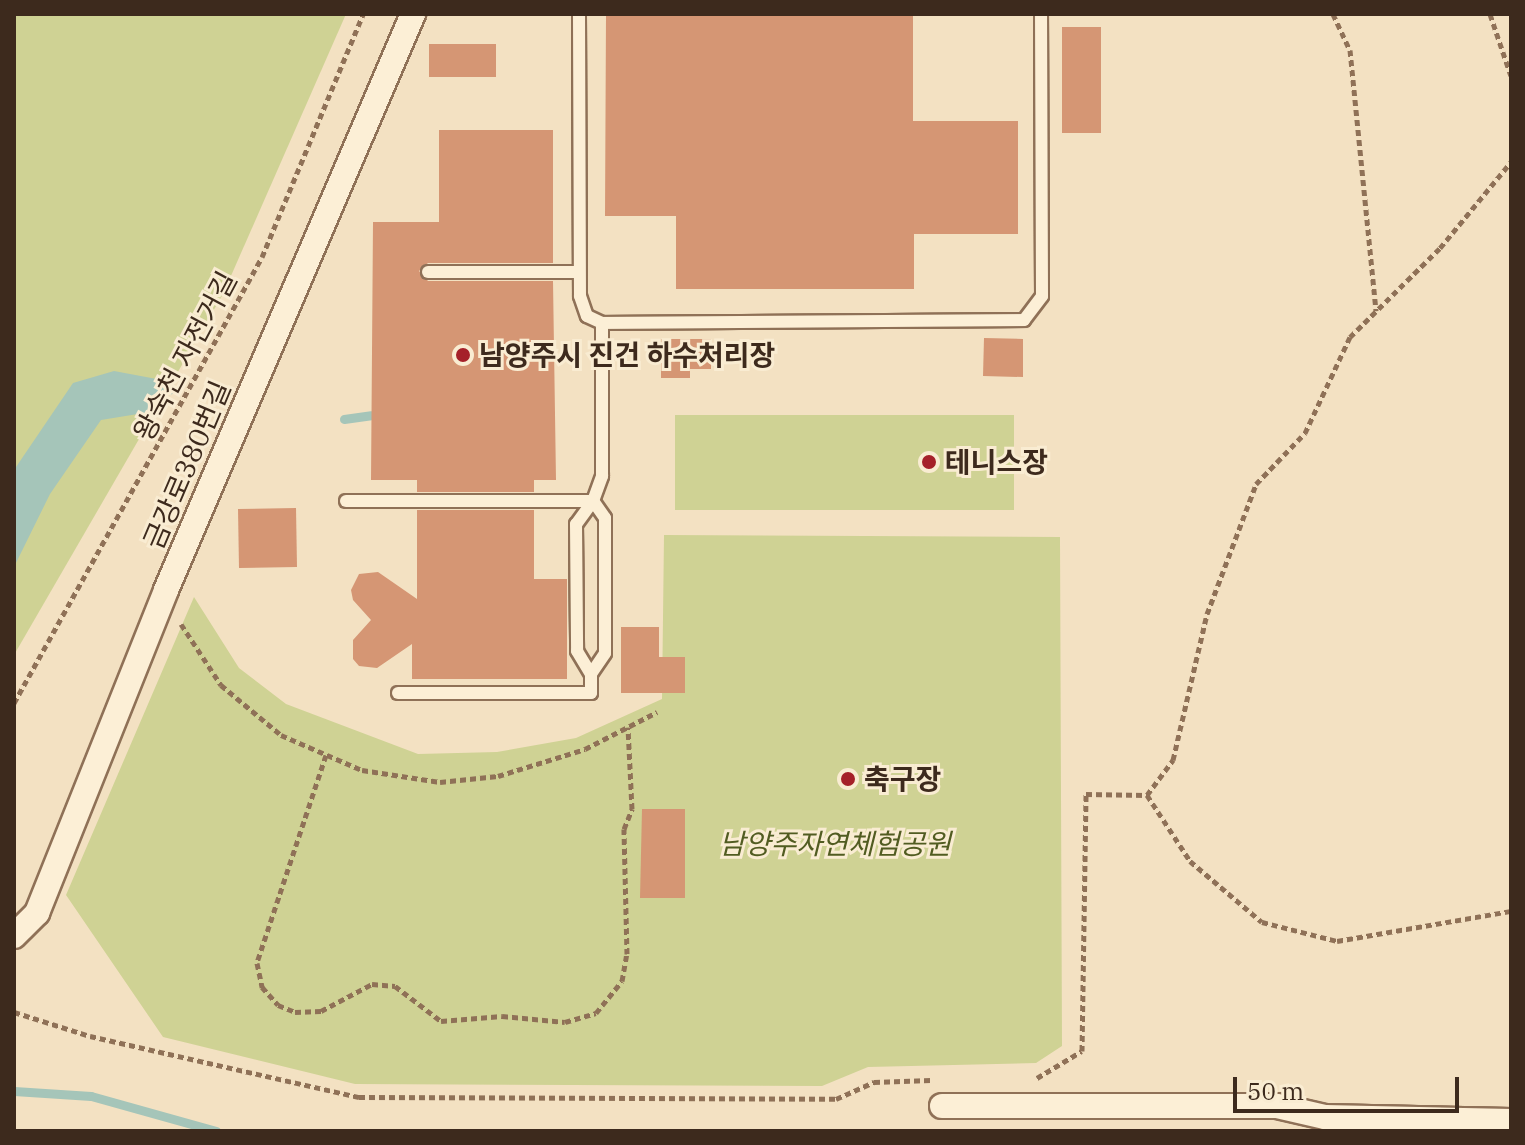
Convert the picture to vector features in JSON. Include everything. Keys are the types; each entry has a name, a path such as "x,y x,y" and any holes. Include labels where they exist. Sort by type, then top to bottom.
{"street":[{"name":"금강로380번길","path":"14,936 37,913 166,590 413,14"},
{"path":"942,1106 1277,1106 1325,1117 1511,1121"}],"lane":[{"path":"579,14 579,272 587,316 602,323 1024,320 1042,296 1041,14"},
{"path":"428,272 579,272"},
{"path":"398,693 591,693 591,674 577,651 576,524 593,501 602,476 602,323"},
{"path":"346,501 593,501"},
{"path":"591,674 605,653 605,518 593,501"}],"path":[{"name":"왕숙천 자전거길","path":"14,703 262,257 363,14"},
{"path":"1333,14 1350,50 1376,312"},
{"path":"1490,14 1511,76"},
{"path":"1147,795 1173,760 1207,614 1256,484 1305,433 1350,337 1440,248 1511,162"},
{"path":"166,590 188,639 221,685 281,735 362,770 440,782 498,776 585,749 657,712"},
{"path":"326,755 257,963 262,987 278,1005 295,1012 321,1011 372,984 395,986 441,1021 502,1016 565,1022 596,1013 622,981 627,954 624,829 632,809 628,727"},
{"path":"1022,1078 1037,1078 1082,1051 1086,794 1147,795"},
{"path":"1147,795 1190,861 1262,922 1337,941 1511,911"},
{"path":"14,1012 90,1036 359,1097 836,1099 874,1082 948,1080"}],"green space":[{"path":"14,14 346,14 223,294 14,655"},
{"path":"675,415 1014,415 1014,510 675,510"},
{"name":"남양주자연체험공원","path":"664,535 1060,537 1062,1046 1036,1063 868,1067 822,1086 355,1084 163,1037 66,895 194,597 239,668 286,704 418,754 497,752 576,738 662,699"}],"shaded area":[{"path":"114,371 162,380 150,412 101,420 50,494 14,567 14,470 73,383"}],"building":[{"path":"606,14 913,14 913,121 1018,121 1018,234 914,234 914,289 676,289 676,216 605,216"},
{"path":"1062,27 1101,27 1101,133 1062,133"},
{"path":"429,44 496,44 496,77 429,77"},
{"path":"439,130 553,130 553,263 428,263 419,271 428,281 553,281 556,480 534,480 534,492 417,492 417,480 371,480 373,222 439,222"},
{"path":"984,338 1023,339 1023,377 983,376"},
{"path":"661,339 711,339 711,369 690,369 690,378 661,378"},
{"path":"296,508 297,567 239,568 238,509"},
{"path":"417,510 534,510 534,579 567,579 567,679 412,679 412,644 377,668 359,666 353,659 353,640 371,620 353,600 351,590 359,574 378,572 417,599"},
{"path":"621,627 659,627 659,657 685,657 685,693 621,693"},
{"path":"642,809 685,809 685,898 640,898"}],"waterway":[{"path":"159,389 169,390"},
{"path":"344,419 371,415"},
{"path":"14,1091 91,1096 216,1131"}],"place":[{"name":"남양주시 진건 하수처리장","path":"463,355"},
{"name":"테니스장","path":"929,462"},
{"name":"축구장","path":"848,779"}]}
